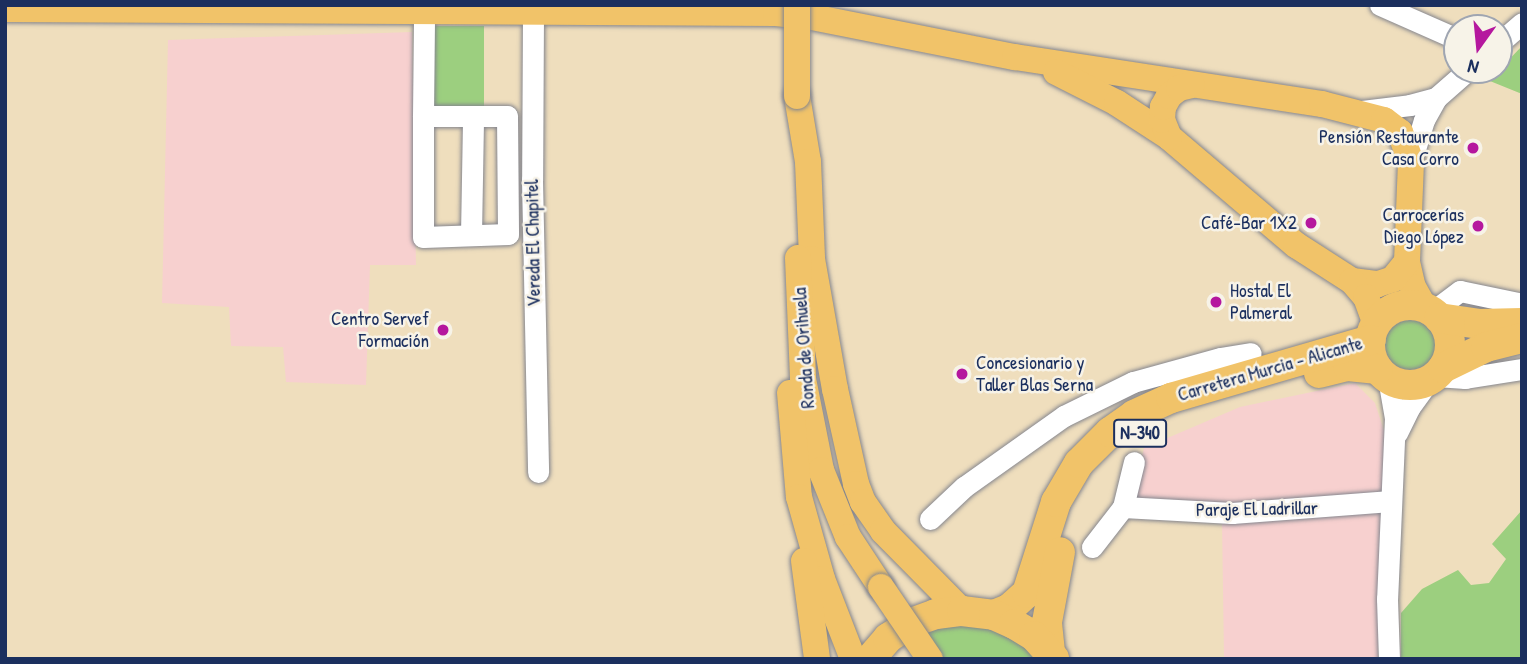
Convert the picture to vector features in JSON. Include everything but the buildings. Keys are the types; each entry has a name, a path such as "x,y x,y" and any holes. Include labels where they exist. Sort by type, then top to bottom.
{"highway":[{"name":"N-340","path":"1373,333 1385,315 1397,308 1411,306 1479,324 1522,323"},
{"path":"1432,313 1449,337 1448,358 1436,375"},
{"path":"1373,333 1373,360 1383,374"},
{"name":"Carretera Murcia - Alicante","path":"993,615 1009,609 1027,593 1056,502 1079,463 1110,432 1134,415 1171,398 1373,333"},
{"name":"N-340","path":"1383,374 1408,385 1436,375 1486,347 1522,338"},
{"name":"Carretera Murcia - Alicante","path":"1052,655 1048,612 1064,538 1088,482 1118,449 1151,427 1231,398 1334,368 1383,374"},
{"name":"N-340","path":"870,659 888,638 911,624 936,614 962,611 993,615 1034,636 1052,655"}],"main road":[{"path":"622,5 648,12"},
{"path":"5,9 424,14 592,8 648,12 803,9 1015,57 1322,104 1384,120 1400,132 1411,162 1407,262 1413,287 1432,313"},
{"name":"Ronda de Orihuela","path":"803,9 797,96 800,348 814,438 821,470 848,537 930,659"},
{"path":"1015,57 1064,75 1117,103 1169,137 1296,245 1352,281 1378,284 1393,279 1407,262"},
{"path":"1169,137 1162,120 1163,107 1169,96 1179,88 1192,85"},
{"path":"797,96 808,162 812,259 835,389 856,484 863,502 883,531 962,611"},
{"path":"797,224 789,279 787,349 799,497 817,659"},
{"name":"Carretera Murcia - Alicante","path":"1352,281 1366,297 1373,333"},
{"path":"799,497 822,579 853,659"}],"street":[{"path":"1380,5 1443,32"},
{"name":"Vereda El Chapitel","path":"538,472 532,180 552,11"},
{"path":"423,116 507,116 508,234 423,237 423,116 424,14"},
{"path":"1411,162 1424,120 1436,98 1452,84"},
{"path":"1353,111 1410,105 1436,98"},
{"path":"471,235 473,116"},
{"path":"1432,313 1460,291 1522,304"},
{"path":"930,519 964,487 1064,416 1133,382 1220,358 1251,353"},
{"path":"1395,439 1409,408 1436,375 1465,379 1522,369"},
{"path":"1383,374 1394,408 1395,439 1391,501 1389,659"},
{"path":"1086,405 1110,432"},
{"path":"1093,547 1124,507 1134,462"},
{"name":"Paraje El Ladrillar","path":"1124,507 1232,513 1391,501"}],"shaded area":[{"path":"412,32 416,265 370,265 366,385 286,382 283,347 231,346 229,307 162,303 168,40"},
{"path":"1355,383 1375,403 1386,437 1378,659 1224,659 1222,522 1131,505 1144,448 1240,407"}],"green space":[{"path":"433,26 484,26 484,110 433,110"},
{"path":"1522,46 1522,94 1497,84 1513,84 1513,55"},
{"path":"1410,320 1428,327 1435,345 1428,363 1410,370 1392,363 1385,345 1392,327"},
{"path":"1522,510 1522,659 1401,659 1401,613 1422,589 1458,570 1471,585 1489,583 1506,559 1492,544"},
{"path":"962,624 990,628 1025,646 1038,659 944,659 925,632"}],"place":[{"name":"Pensión Restaurante Casa Corro","path":"1473,148"},
{"name":"Café-Bar 1X2","path":"1311,223"},
{"name":"Carrocerías Diego López","path":"1478,226"},
{"name":"Hostal El Palmeral","path":"1216,302"},
{"name":"Centro Servef Formación","path":"443,330"},
{"name":"Concesionario y Taller Blas Serna","path":"962,374"}]}
